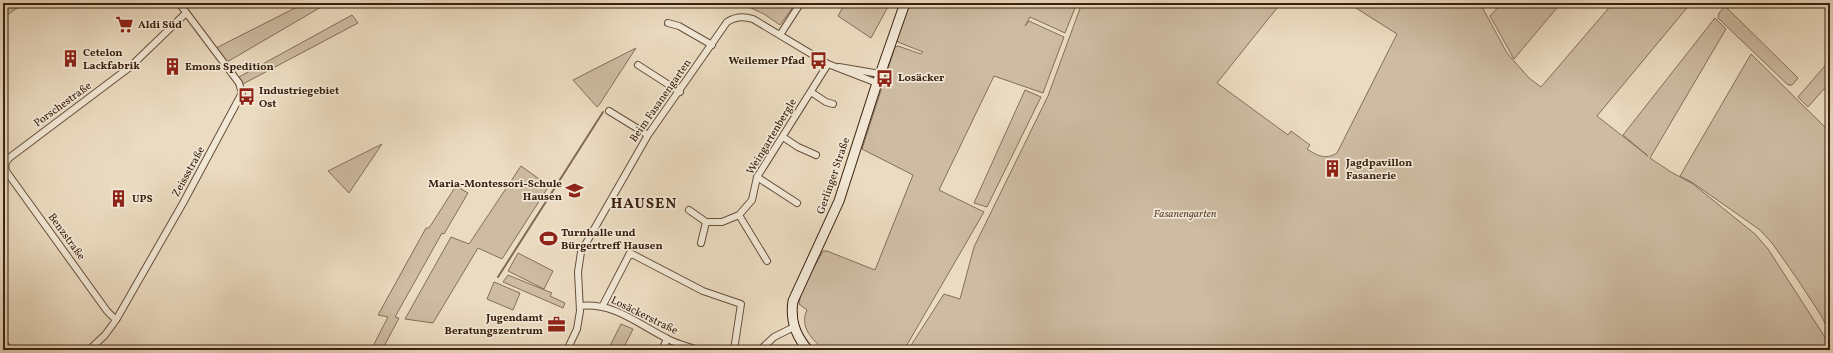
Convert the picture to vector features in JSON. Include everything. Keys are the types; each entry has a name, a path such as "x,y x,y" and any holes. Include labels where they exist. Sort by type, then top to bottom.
{"main road":[{"name":"Gerlinger Straße","path":"808,350 802,343 794,327 791,312 795,292 828,229 839,201 878,78 905,3"}],"street":[{"name":"Zeissstraße","path":"89,350 105,335 116,320 241,98 242,93 239,84 179,3"},
{"path":"780,35 798,7"},
{"name":"Porschestraße","path":"4,164 9,158 130,67 186,13"},
{"name":"Beim Fasanengarten","path":"567,350 577,329 580,306 578,272 581,252 648,135 680,92 727,22 743,16 754,19 831,65 878,78"},
{"path":"668,23 679,26 712,45"},
{"path":"638,65 680,92"},
{"name":"Beim Fasanengarten","path":"831,65 878,78"},
{"name":"Weingartenbergle","path":"706,222 722,222 739,215 752,200 757,178 811,92 831,65"},
{"path":"811,92 826,102 834,104"},
{"path":"608,111 617,114 648,135"},
{"path":"783,137 798,147 816,155"},
{"name":"Benzstraße","path":"4,164 6,172 83,278 116,320"},
{"path":"757,178 797,203"},
{"path":"689,210 706,222 701,243"},
{"path":"739,215 767,261"},
{"path":"602,307 630,253 703,291 738,301 741,304 734,350"},
{"name":"Losäckerstraße","path":"580,306 602,307 614,310 667,339 698,350"},
{"path":"760,350 774,337 794,327"},
{"path":"662,350 667,339"},
{"path":"3,342 8,350"}],"green space":[{"path":"6,3 24,3 3,18 3,5"},
{"path":"305,3 328,3 227,62 216,48"},
{"path":"740,3 789,3 793,7 780,25 764,14"},
{"path":"845,3 890,3 871,38 838,16"},
{"path":"909,3 1077,3 1065,33 1030,17 1025,26 1029,21 1064,37 1043,93 994,76 939,190 984,212 904,350 824,350 815,342 808,332 805,322 807,310 799,304 802,290 808,277 823,251 827,251 875,270 913,175 862,149 895,47 898,46 921,54 923,52 898,42 897,39"},
{"name":"Fasanengarten","path":"1082,3 1281,3 1217,83 1288,135 1291,131 1310,145 1307,149 1325,157 1337,153 1397,34 1348,3 1480,3 1507,53 1529,78 1541,87 1613,3 1691,3 1597,116 1648,156 1623,135 1715,18 1726,29 1650,158 1693,184 1755,234 1768,249 1830,345 1830,350 908,350 944,294 960,299 974,247 1048,96"},
{"path":"1502,3 1561,3 1514,59 1490,16"},
{"path":"1725,6 1798,78 1792,85 1788,85 1718,18 1719,13"},
{"path":"352,15 358,23 243,84 239,77"},
{"path":"636,48 599,105 597,107 573,80"},
{"path":"1751,54 1830,132 1830,334 1822,317 1798,280 1772,243 1760,230 1693,183 1680,176"},
{"path":"1830,60 1830,82 1808,107 1798,97"},
{"path":"1025,90 1041,97 987,207 974,203"},
{"path":"382,144 349,193 328,171"},
{"path":"521,166 549,186 502,259 478,248 433,323 405,319 451,237 469,244"},
{"path":"456,186 468,193 444,234 442,233 395,317 399,318 382,350 371,350 388,317 378,315 426,228 429,228"},
{"path":"518,253 553,271 544,289 508,271"},
{"path":"508,275 552,293 550,296 565,303 563,308 503,282"},
{"path":"494,282 520,293 513,310 487,299"},
{"path":"621,324 633,329 624,350 608,350"}],"waterway":[{"path":"498,277 603,112"}],"place":[{"name":"Aldi Süd","path":"125,25"},
{"name":"Cetelon Lackfabrik","path":"70,59"},
{"name":"Weilemer Pfad","path":"818,61"},
{"name":"Emons Spedition","path":"172,67"},
{"name":"Losäcker","path":"885,78"},
{"name":"Industriegebiet Ost","path":"246,97"},
{"name":"Jagdpavillon Fasanerie","path":"1333,169"},
{"name":"Maria-Montessori-Schule Hausen","path":"575,190"},
{"name":"UPS","path":"119,199"},
{"name":"Turnhalle und Bürgertreff Hausen","path":"548,239"},
{"name":"Jugendamt Beratungszentrum","path":"556,324"}],"district":[{"name":"HAUSEN","path":"644,204"}]}
